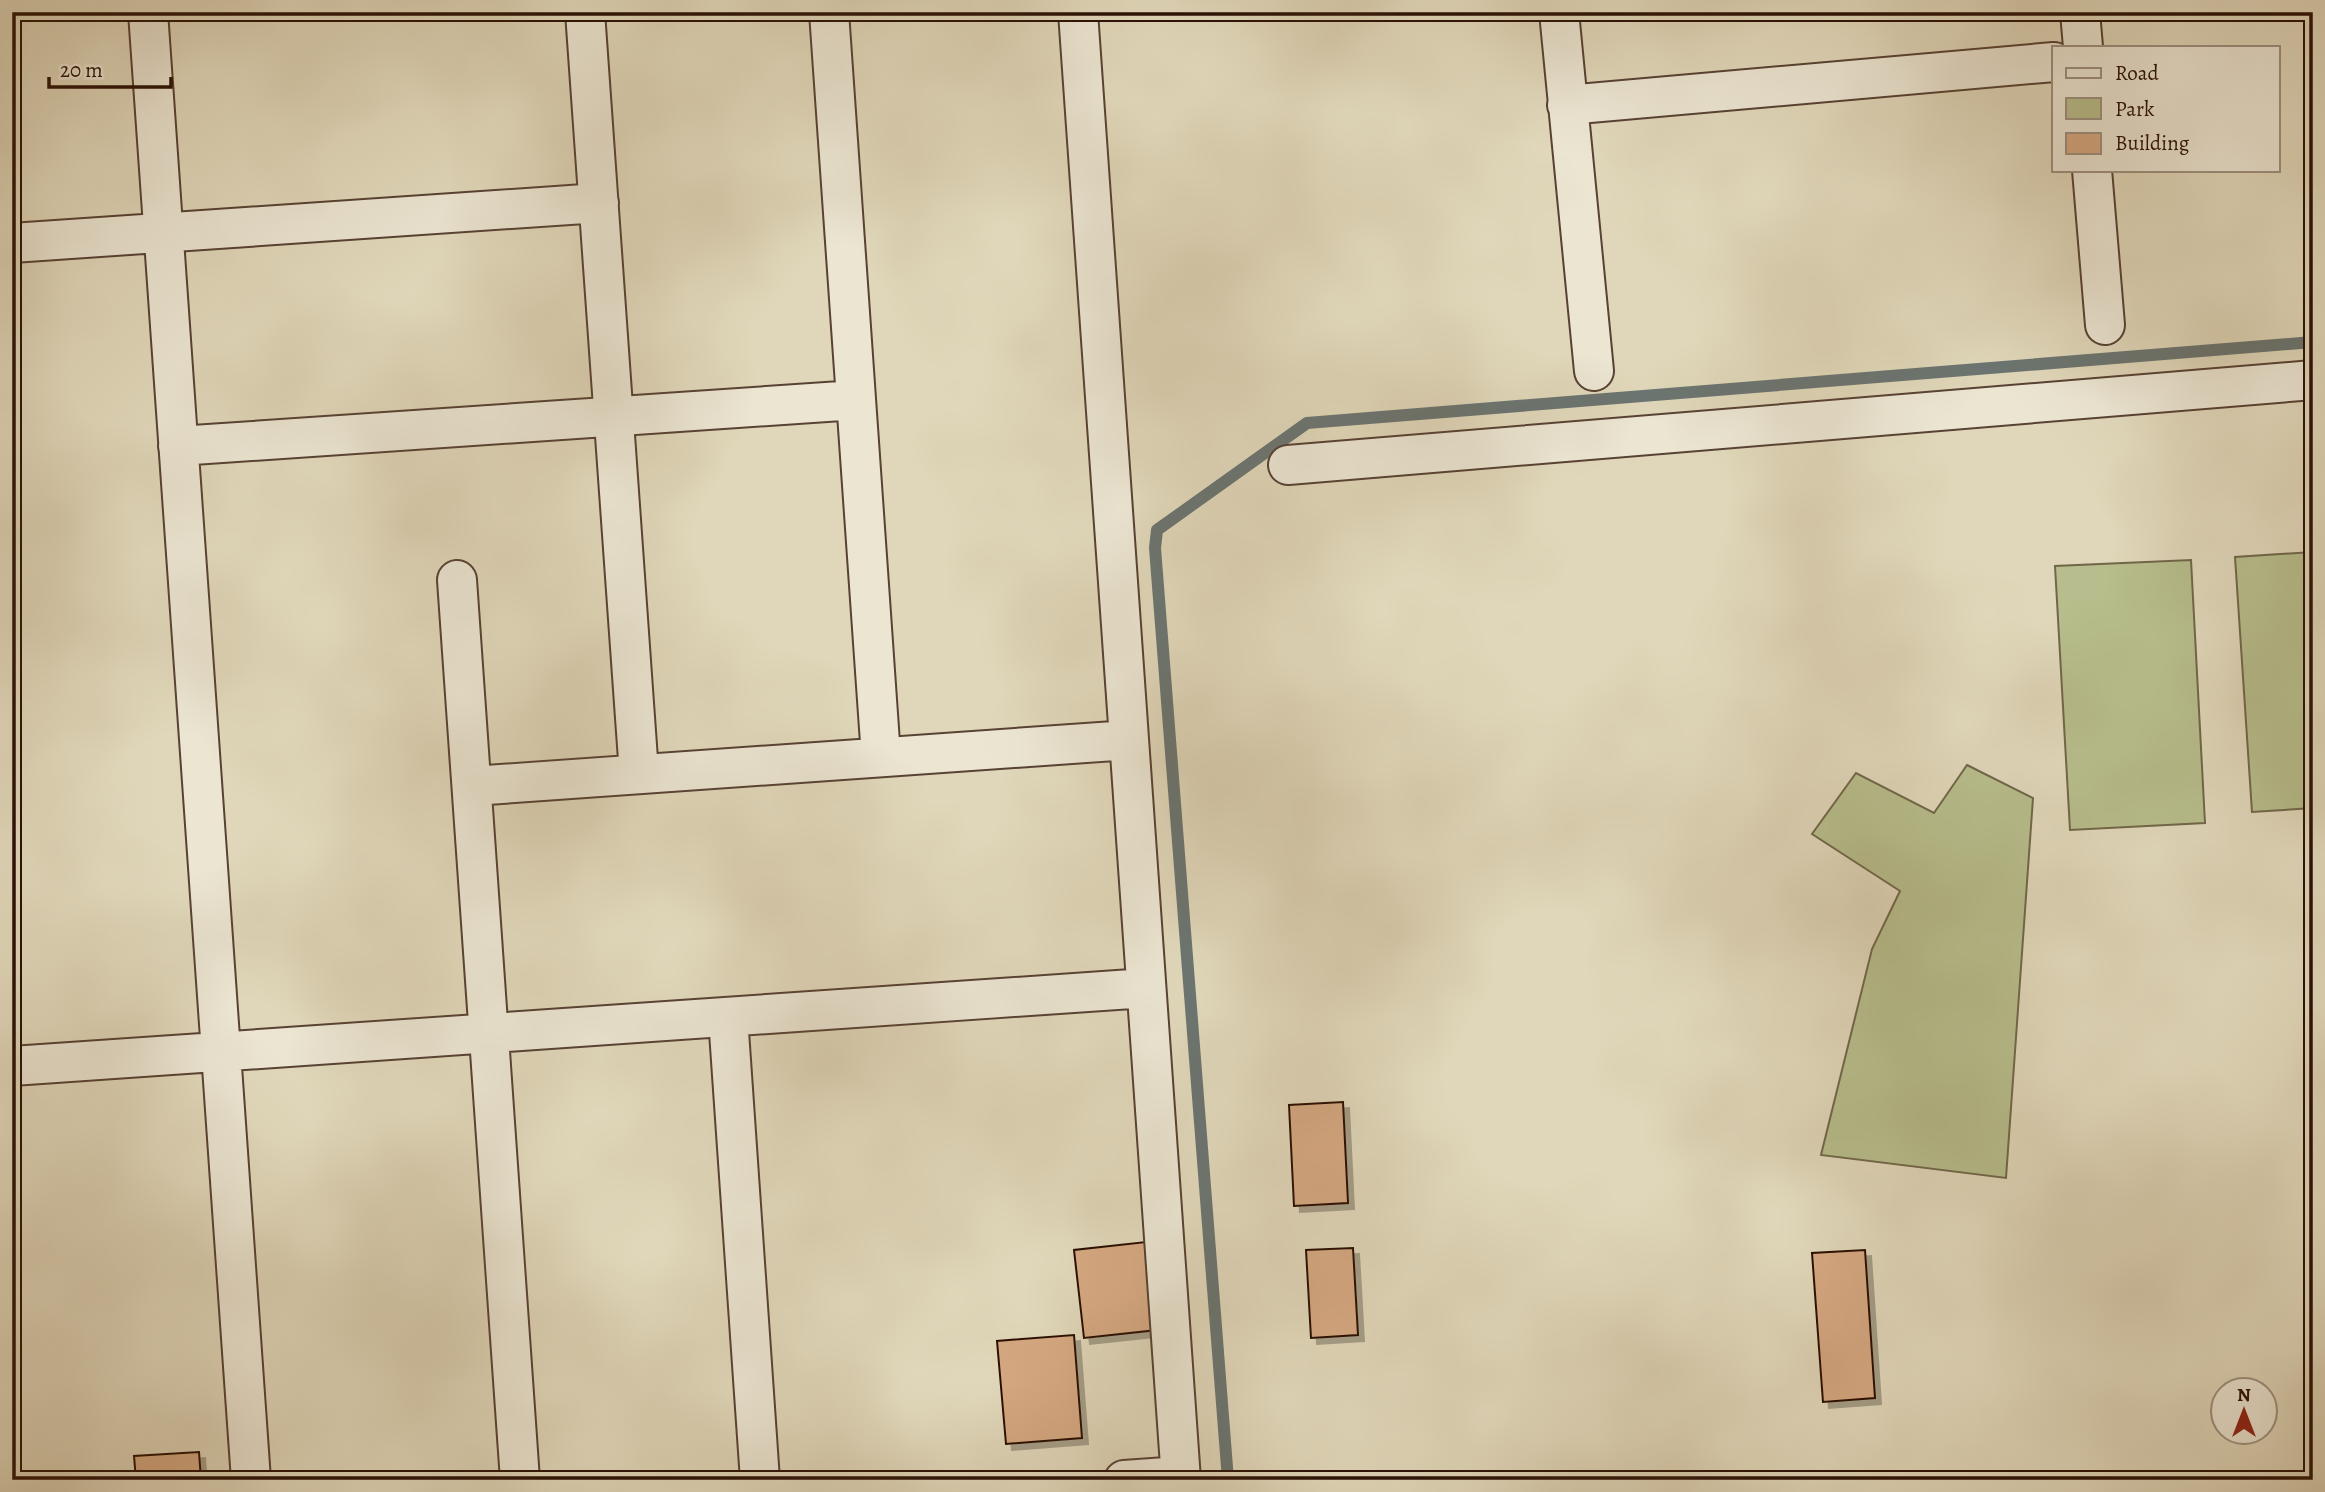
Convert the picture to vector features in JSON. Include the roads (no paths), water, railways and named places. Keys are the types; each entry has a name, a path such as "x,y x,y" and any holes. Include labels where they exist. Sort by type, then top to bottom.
{"street":[{"path":"148,12 251,1480"},
{"path":"585,12 639,774"},
{"path":"829,12 881,757"},
{"path":"1078,12 1181,1478 1124,1480"},
{"path":"1559,12 1594,371"},
{"path":"2080,12 2083,46"},
{"path":"1567,105 2052,62"},
{"path":"2092,172 2105,325"},
{"path":"12,243 599,202"},
{"path":"1288,465 2313,380"},
{"path":"178,446 856,400"},
{"path":"457,580 520,1480"},
{"path":"472,786 1129,740"},
{"path":"12,1066 1146,988"},
{"path":"728,1017 761,1480"}],"waterway":[{"path":"1228,1480 1155,548 1157,530 1307,423 2313,342"}]}
